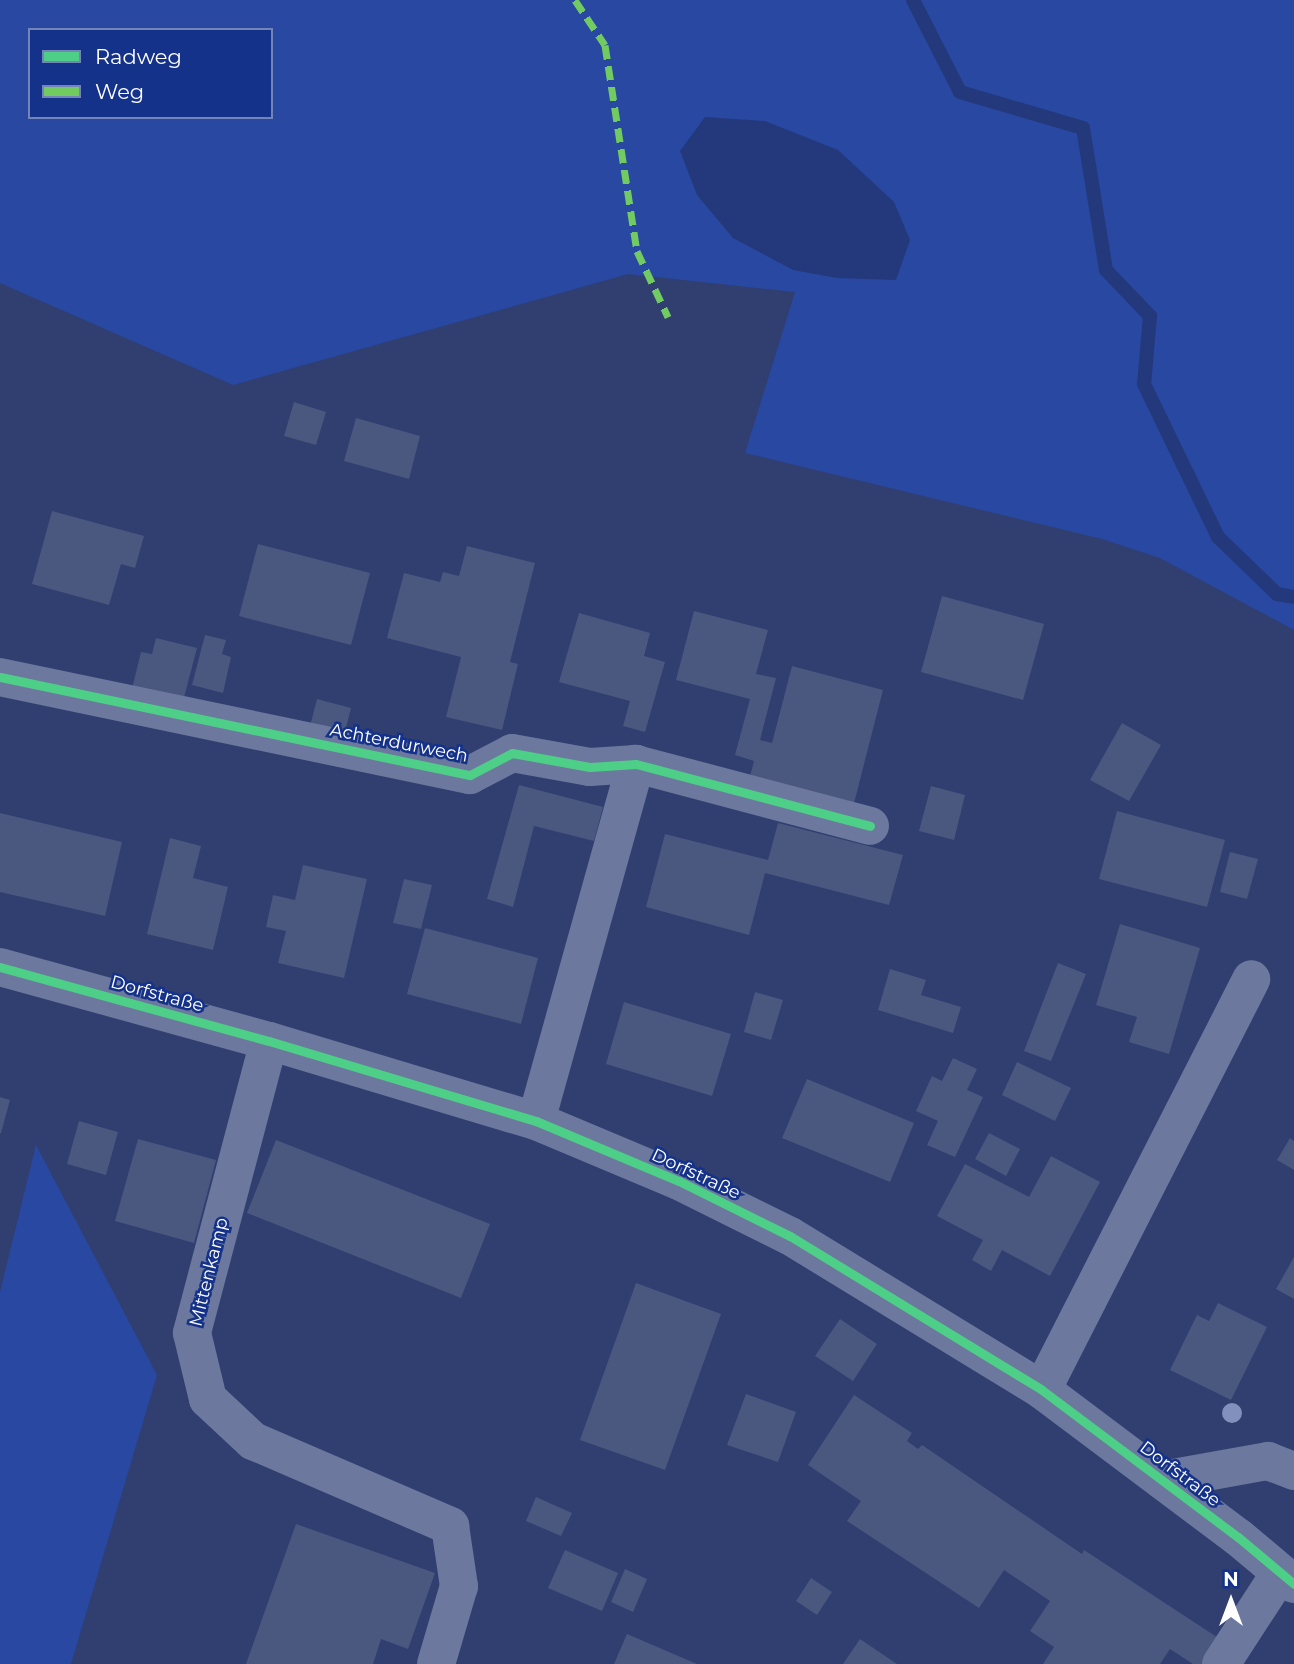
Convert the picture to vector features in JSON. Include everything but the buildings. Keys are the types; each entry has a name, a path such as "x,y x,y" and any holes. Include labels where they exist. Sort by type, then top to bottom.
{"street":[{"name":"Achterdurwech","path":"0,677 470,775 512,753 590,767 636,764 870,826"},
{"path":"536,1121 636,764"},
{"name":"Dorfstraße","path":"0,967 269,1041 536,1121 679,1181 790,1236 1042,1390 1287,1579"},
{"path":"1042,1390 1251,979"},
{"name":"Mittenkamp","path":"269,1041 192,1333 208,1399 253,1441 450,1526 459,1586 436,1664"},
{"name":"Dorfstraße","path":"1162,1480 1268,1461 1294,1471"},
{"path":"1221,1664 1287,1579"}],"shaded area":[{"path":"0,0 1294,0 1294,630 1160,558 1102,539 745,453 795,292 628,274 233,385 0,283"},
{"path":"705,117 765,121 838,150 894,202 910,240 896,280 837,278 793,270 733,238 697,195 680,151"},
{"path":"36,1145 157,1375 71,1664 0,1664 0,1292"}],"waterway":[{"path":"913,0 960,92 1083,128 1106,270 1150,316 1144,384 1218,537 1277,594 1294,597"}],"marked path":[{"path":"575,0 605,45 637,251 668,317"}],"cycle path":[{"path":"0,677 470,775 512,753 590,767 636,764 870,826"},
{"path":"0,967 269,1041 536,1121 679,1181 790,1236 1042,1390 1238,1537 1294,1584"}]}
